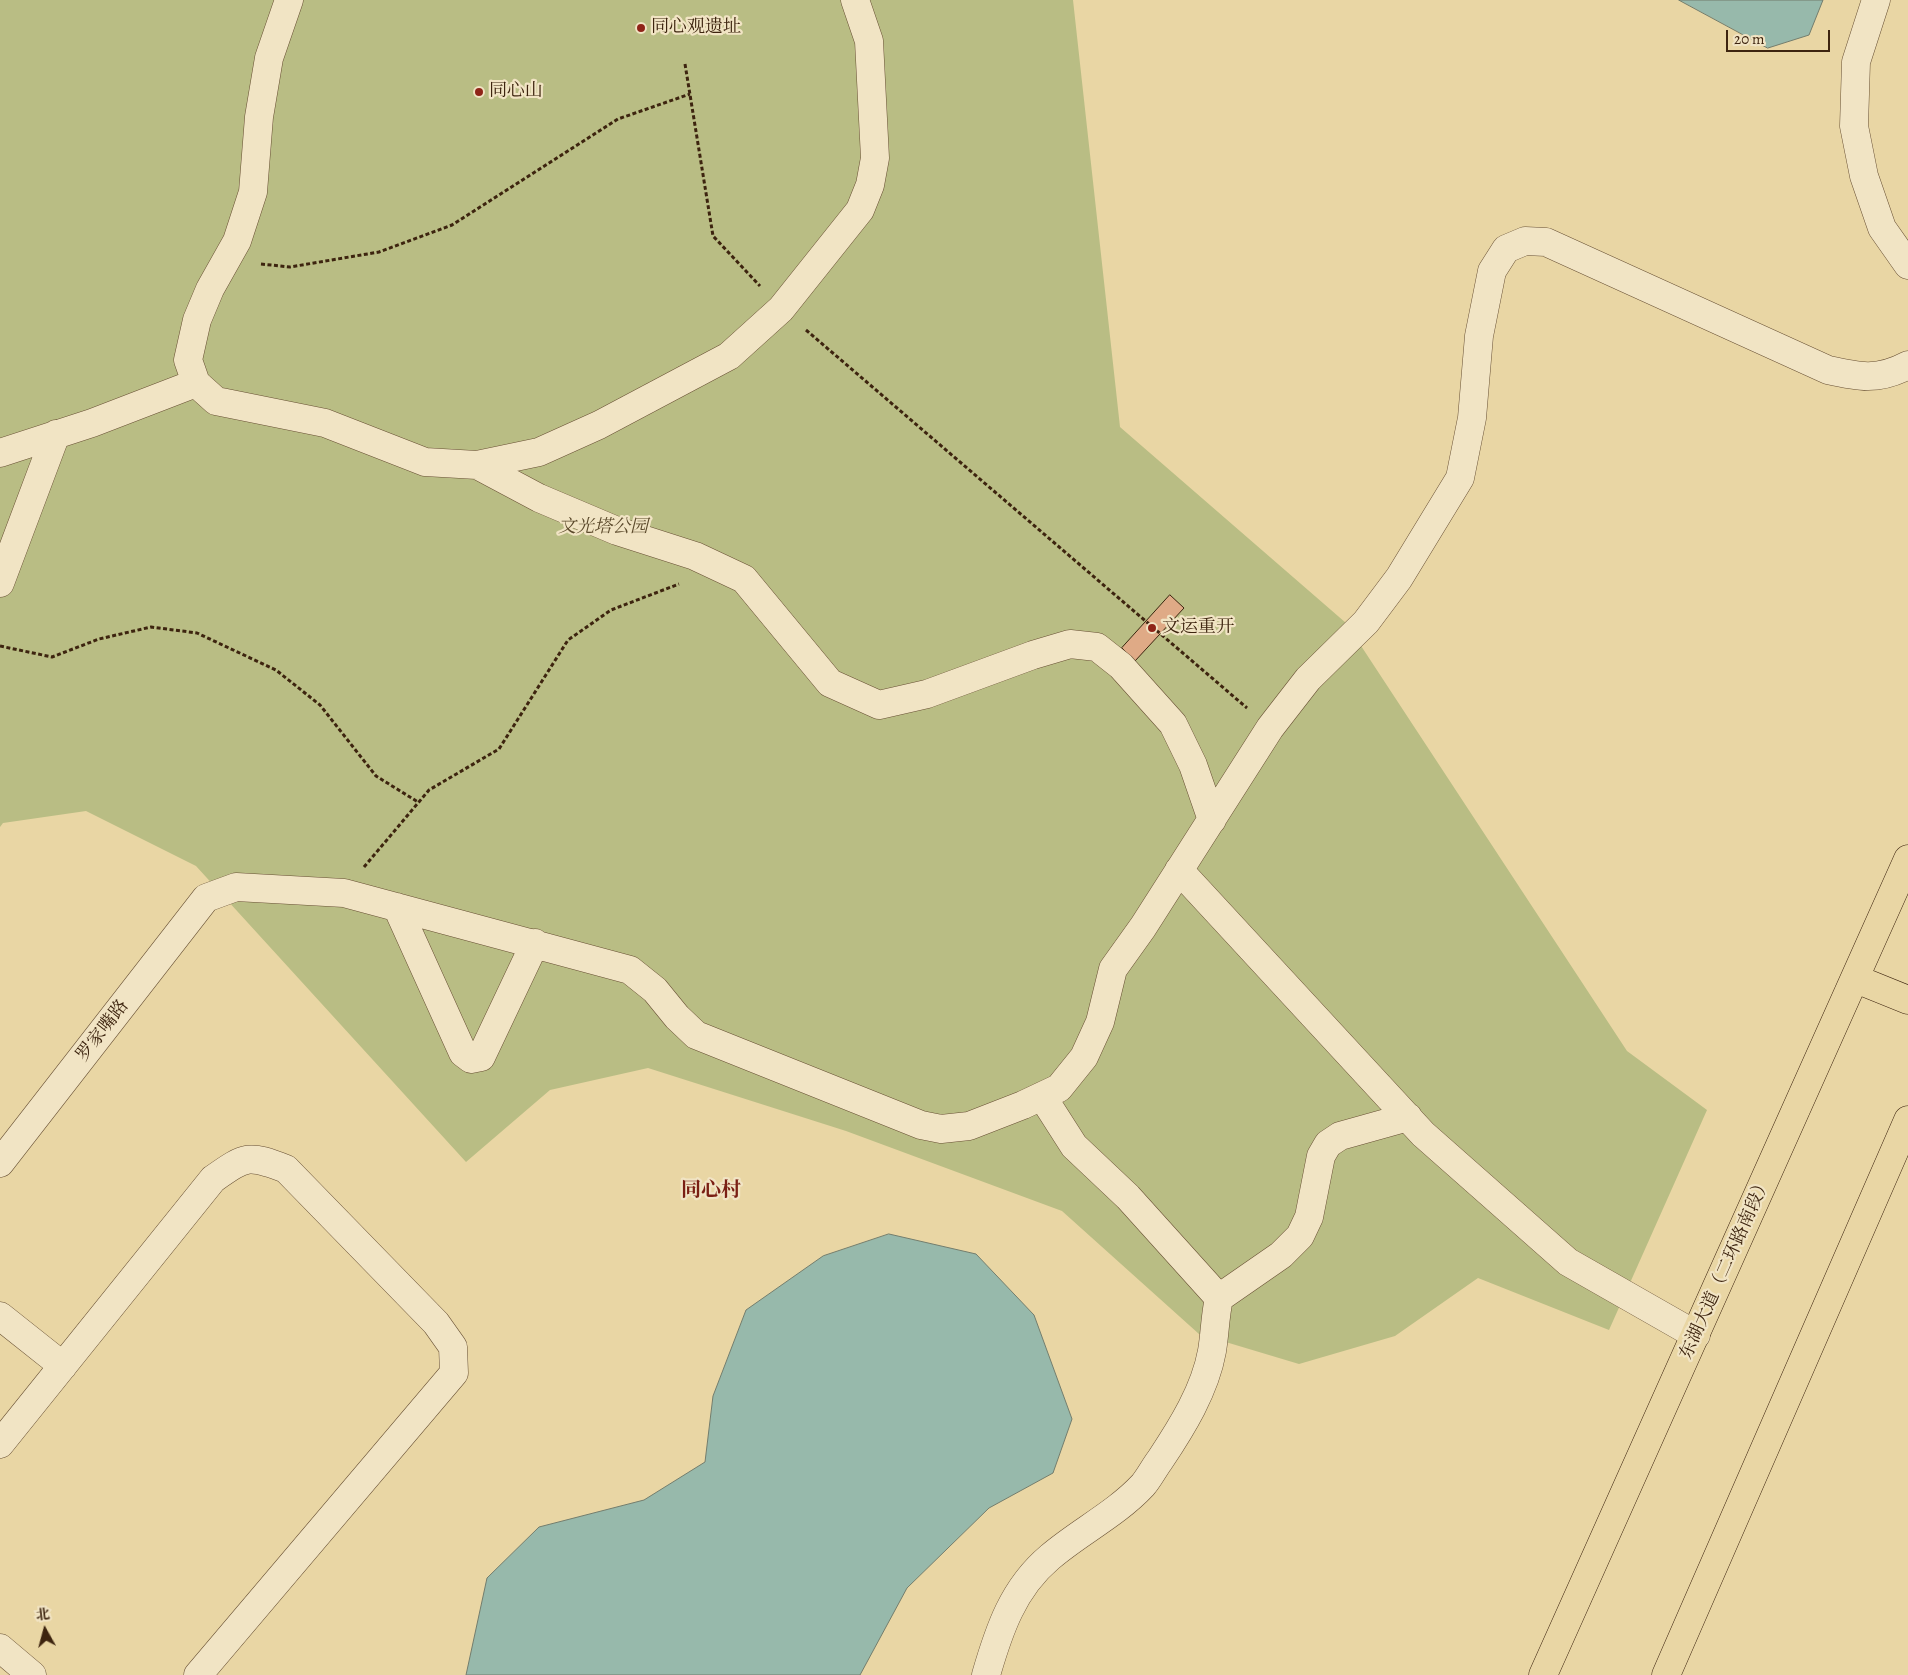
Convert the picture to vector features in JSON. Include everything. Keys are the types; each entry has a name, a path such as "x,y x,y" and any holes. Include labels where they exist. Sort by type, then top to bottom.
{"highway":[{"name":"东湖大道（二环路南段）","path":"1543,1675 1856,980 1908,860"},
{"path":"1856,980 1908,1000"},
{"path":"1666,1675 1908,1120"}],"street":[{"path":"289,0 269,58 259,117 253,192 237,241 210,289 197,320 188,360 196,383 216,401 325,423 425,462 478,465 539,452 600,425 729,356 781,309 860,210 870,185 875,158 869,41 855,0"},
{"path":"1876,0 1856,62 1854,126 1864,176 1882,228 1908,265"},
{"path":"356,896 630,970 655,990 677,1017 696,1034 920,1125 941,1129 969,1126 1059,1088 1084,1057 1100,1022 1113,970 1270,728 1308,679 1366,622 1399,578 1460,478 1472,418 1479,336 1488,290 1492,271 1506,249 1526,241 1546,242 1828,370 1861,378 1892,373 1908,365"},
{"path":"0,453 92,423 196,383"},
{"path":"0,583 56,434"},
{"path":"478,465 540,498 617,531 695,556 744,579 830,683 879,705 927,694 1033,655 1070,644 1096,647 1121,666 1173,724 1193,765 1212,820"},
{"path":"1179,870 1423,1134 1568,1262 1696,1335"},
{"name":"罗家嘴路","path":"0,1163 206,898 236,887 344,893 356,896"},
{"path":"397,907 463,1053 471,1059 481,1057 535,943"},
{"path":"1042,1096 1074,1146 1128,1197 1219,1298"},
{"path":"986,1675 998,1633 1012,1601 1032,1575 1050,1557 1102,1520 1143,1485 1173,1441 1200,1392 1212,1351 1215,1316 1219,1298 1281,1255 1300,1236 1309,1217 1322,1156 1328,1144 1340,1136 1408,1117"},
{"path":"0,1444 213,1180 238,1161 260,1159 286,1169 436,1323 453,1347 454,1373 198,1675"},
{"path":"0,1316 63,1366"},
{"path":"0,1648 32,1675"}],"path":[{"path":"685,64 713,236 781,309 1270,728"},
{"path":"226,261 290,267 379,252 452,225 618,119 690,94"},
{"path":"356,896 365,863 429,790 499,749 568,640 611,610 677,586 716,566"},
{"path":"0,646 52,657 99,638 151,627 197,634 276,670 320,705 376,776 418,802"}],"green space":[{"name":"文光塔公园","path":"0,0 1073,0 1120,427 1346,623 1627,1051 1707,1110 1609,1330 1478,1278 1395,1336 1299,1364 1199,1334 1062,1211 846,1131 648,1068 550,1090 466,1162 196,866 86,811 3,823 0,827"}],"shaded area":[{"path":"1679,0 1823,0 1809,35 1768,48"},
{"path":"889,1234 976,1254 1034,1315 1072,1419 1053,1473 989,1508 907,1588 860,1675 466,1675 487,1578 539,1527 644,1500 705,1462 713,1396 746,1310 823,1256"}],"building":[{"name":"文运重开","path":"1170,595 1184,608 1135,661 1122,648"}],"place":[{"name":"同心观遗址","path":"641,28"},
{"name":"同心山","path":"479,92"},
{"name":"文运重开","path":"1152,628"}],"district":[{"name":"同心村","path":"711,1191"}]}
